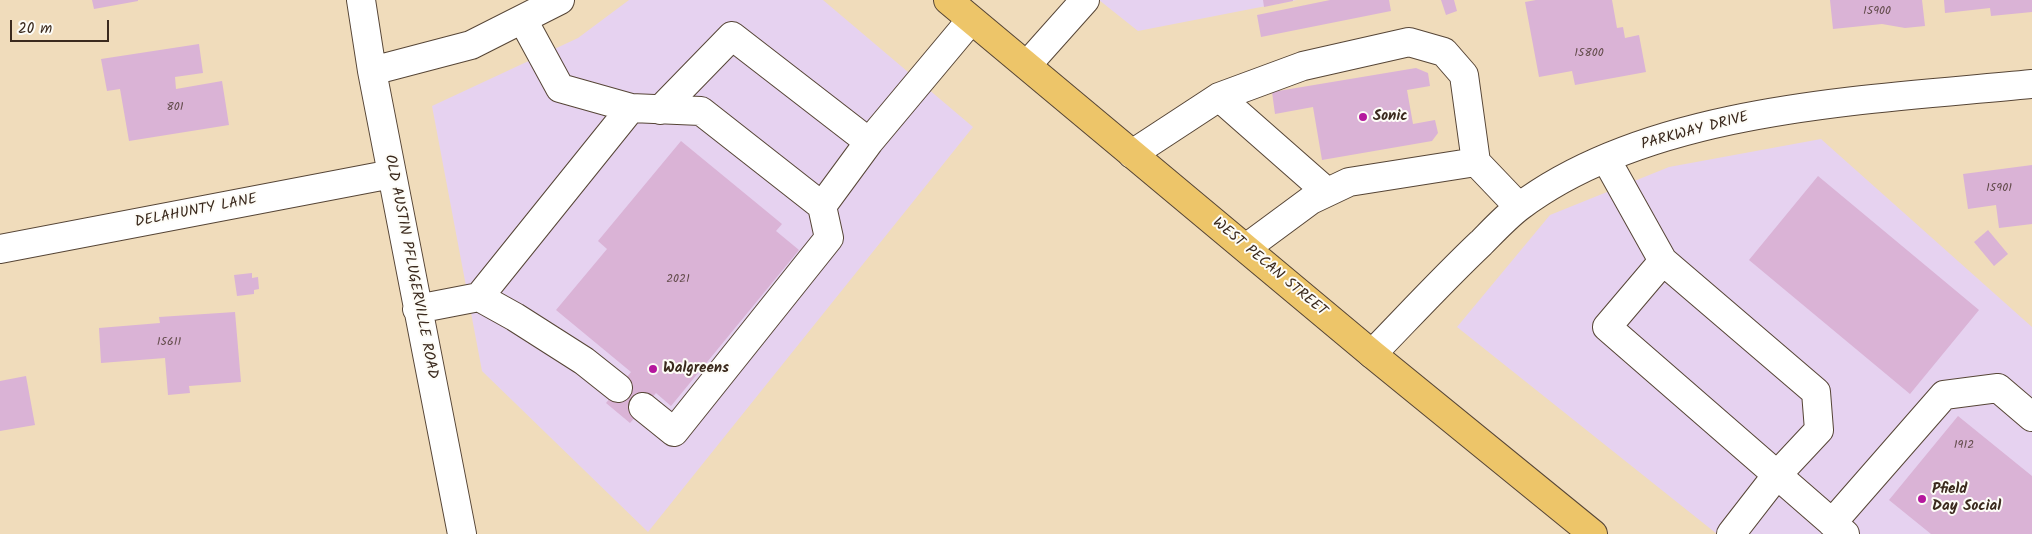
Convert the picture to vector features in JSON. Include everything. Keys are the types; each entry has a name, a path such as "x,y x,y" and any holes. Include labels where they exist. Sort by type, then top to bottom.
{"main road":[{"name":"WEST PECAN STREET","path":"948,0 1372,354 1593,534"}],"street":[{"name":"OLD AUSTIN PFLUGERVILLE ROAD","path":"361,0 372,71 417,309 462,534"},
{"path":"372,71 471,45 560,0"},
{"path":"1027,65 1085,0"},
{"path":"523,20 560,88 631,108 701,111 822,206 829,238 674,432 643,407"},
{"path":"822,206 869,142 971,20"},
{"path":"660,110 732,36 869,142"},
{"path":"1132,154 1219,97 1303,66 1409,42 1444,52 1464,76 1476,162 1519,207"},
{"name":"PARKWAY DRIVE","path":"1372,354 1453,270 1519,207 1563,179 1606,159 1661,138 1739,118 1868,100 2032,84"},
{"path":"1219,97 1327,192"},
{"path":"417,309 479,297 631,108"},
{"path":"1606,159 1663,261 1816,392 1819,430 1776,476 1731,534"},
{"path":"1246,248 1311,200 1348,182 1476,162"},
{"name":"DELAHUNTY LANE","path":"0,249 392,174"},
{"path":"1663,261 1607,328 1838,529 1944,395 1998,388 2032,417"},
{"path":"479,297 584,361 618,388"}],"shaded area":[{"path":"629,0 823,0 973,127 648,532 482,371 432,106 578,38"},
{"path":"1099,0 1297,0 1138,31"},
{"path":"1821,139 2032,327 2032,534 1717,534 1457,327 1550,215 1669,167"}],"building":[{"path":"92,0 138,0 138,1 94,9"},
{"path":"1263,0 1293,0 1293,1 1264,7"},
{"path":"1330,0 1389,0 1391,11 1261,37 1257,15"},
{"path":"1441,0 1454,0 1457,11 1446,15"},
{"path":"1536,0 1612,0 1617,28 1623,27 1625,38 1639,35 1646,72 1575,85 1572,71 1539,77 1525,2"},
{"path":"1830,0 1922,0 1925,26 1905,28 1882,24 1833,29"},
{"path":"1944,0 2032,0 2032,12 1991,16 1990,8 1945,13"},
{"path":"199,44 203,73 175,77 176,89 222,81 229,125 129,141 120,89 107,91 101,59"},
{"name":"Sonic","path":"1416,68 1428,73 1430,86 1407,90 1413,124 1435,120 1438,133 1432,141 1322,160 1313,107 1275,114 1272,92"},
{"name":"Walgreens","path":"681,141 782,224 776,231 799,250 671,406 656,393 630,423 606,403 631,372 556,310 607,249 598,241"},
{"path":"2032,165 2032,224 1999,228 1996,205 1968,209 1963,174"},
{"path":"1818,176 1979,310 1910,394 1749,260"},
{"path":"1988,230 2008,254 1994,266 1974,242"},
{"path":"252,273 252,278 258,277 259,289 254,290 254,294 237,296 234,275"},
{"path":"235,312 241,382 189,386 190,393 168,395 165,358 101,363 99,328 160,323 159,317"},
{"path":"26,376 35,425 0,431 0,381"},
{"path":"1958,416 2032,476 2032,534 1931,534 1889,500"}],"place":[{"name":"Sonic","path":"1363,117"},
{"name":"Walgreens","path":"653,369"},
{"name":"Pfield Day Social","path":"1922,499"}]}
